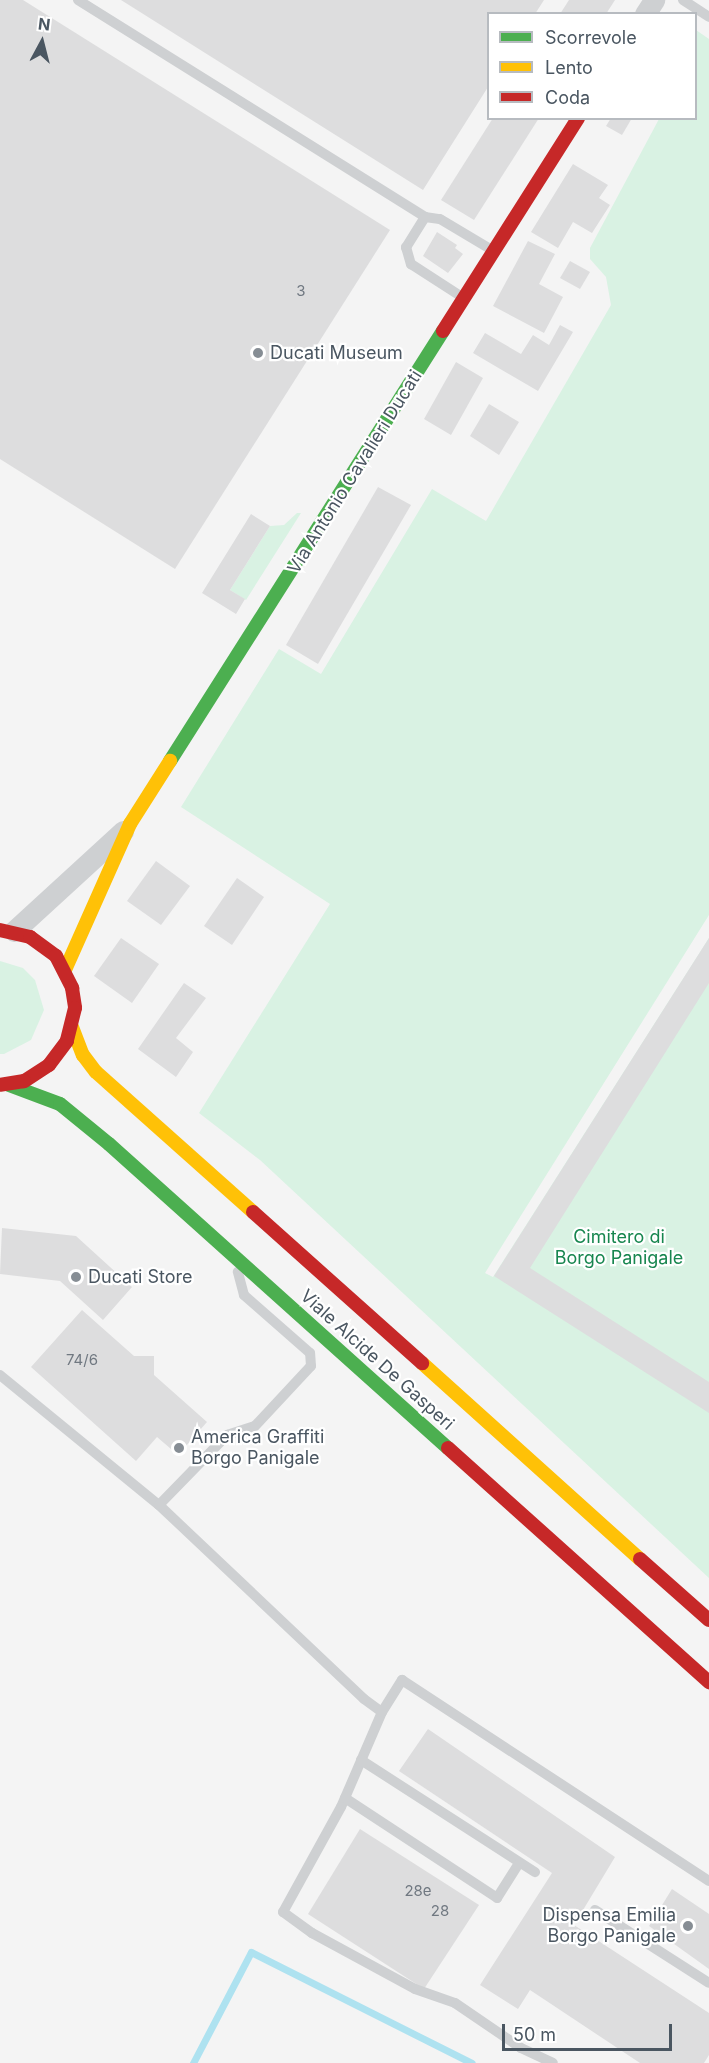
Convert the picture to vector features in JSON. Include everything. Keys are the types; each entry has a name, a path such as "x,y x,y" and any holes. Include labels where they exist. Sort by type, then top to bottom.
{"main road":[{"name":"Via Antonio Cavalieri Ducati","path":"65,970 130,824 577,120"},
{"path":"5,1085 49,1065 72,1027 72,988 65,970 44,945 7,930"},
{"name":"Viale Alcide De Gasperi","path":"72,1027 83,1055 96,1072 709,1620"},
{"name":"Viale Alcide De Gasperi","path":"5,1085 60,1104 233,1255 709,1682"}],"street":[{"name":"Via Antonio Cavalieri Ducati","path":"7,930 130,824"}],"lane":[{"path":"78,0 425,217 440,219 495,252"},
{"path":"683,0 709,16"},
{"path":"425,217 406,247 411,264 465,299"},
{"path":"159,1505 227,1435 255,1426 311,1366 313,1359 244,1295 233,1255"},
{"path":"0,1375 159,1505 364,1699 382,1712"},
{"path":"553,2063 521,2048 456,2003 415,1989 312,1933 284,1912 345,1798 382,1712 402,1680 709,1881"},
{"path":"361,1760 534,1872"},
{"path":"345,1798 497,1898 519,1863"},
{"path":"595,1910 709,1983"}],"green space":[{"name":"Cimitero di Borgo Panigale","path":"697,31 709,39 709,915 485,1273 493,1277 709,938 709,1578 260,1160 199,1113 330,904 181,807 279,649 321,674 432,489 486,521 611,305 606,277 590,259 590,248 658,120 697,120"},
{"path":"297,513 301,513 246,600 230,590 270,526 284,525"},
{"path":"0,961 23,968 35,980 44,1010 31,1040 4,1054 0,1054"}],"building":[{"path":"0,0 23,0 390,230 175,569 0,459"},
{"path":"121,0 544,0 536,12 487,12 487,89 423,190"},
{"path":"569,0 615,0 607,12 561,12"},
{"path":"492,120 538,120 474,220 441,200"},
{"path":"610,120 631,120 622,135 606,126"},
{"path":"573,164 608,185 599,198 610,205 592,233 573,222 558,248 531,232"},
{"path":"437,232 457,245 455,248 463,254 448,273 423,256"},
{"path":"528,241 555,254 539,284 563,297 544,333 493,306"},
{"path":"570,261 590,272 580,289 560,278"},
{"path":"560,325 573,332 538,391 473,353 485,333 521,354 533,335 549,345"},
{"path":"456,362 483,378 451,435 424,419"},
{"path":"489,404 519,422 499,455 470,436"},
{"path":"378,487 411,505 318,664 286,645"},
{"path":"251,514 270,526 230,590 245,599 236,614 202,593"},
{"path":"156,861 190,886 161,925 127,901"},
{"path":"237,878 264,897 232,945 204,926"},
{"path":"121,938 159,964 132,1003 94,976"},
{"path":"709,938 709,983 530,1268 709,1382 709,1413 494,1276"},
{"path":"184,983 206,998 176,1038 193,1052 176,1077 138,1049"},
{"name":"Ducati Store","path":"2,1228 76,1236 132,1287 103,1320 60,1281 0,1274"},
{"path":"82,1310 134,1356 154,1356 154,1375 207,1422 178,1455 157,1437 136,1461 31,1367"},
{"path":"428,1729 615,1857 574,1925 709,2013 709,2055 704,2063 640,2063 530,1990 518,2009 480,1985 552,1873 399,1771"},
{"path":"360,1829 479,1905 424,1989 308,1914"},
{"path":"672,1889 709,1914 709,1969 649,1926"}],"waterway":[{"path":"193,2063 251,1952 472,2063"}],"traffic: fast":[{"path":"170,761 443,331"},
{"path":"9,1085 60,1104 109,1144 448,1448"}],"traffic: slow":[{"path":"65,970 130,824 170,761"},
{"path":"72,1027 83,1055 96,1072 253,1212"},
{"path":"422,1363 640,1559"}],"traffic: jam":[{"path":"443,331 577,120"},
{"path":"0,930 30,937 56,956 72,988 75,1008 67,1041 49,1065 24,1081 0,1085"},
{"path":"253,1212 422,1363"},
{"path":"448,1448 709,1682"},
{"path":"640,1559 709,1620"}],"place":[{"name":"Ducati Museum","path":"258,353"},
{"name":"Ducati Store","path":"76,1277"},
{"name":"America Graffiti Borgo Panigale","path":"179,1448"},
{"name":"Dispensa Emilia Borgo Panigale","path":"688,1926"}]}
